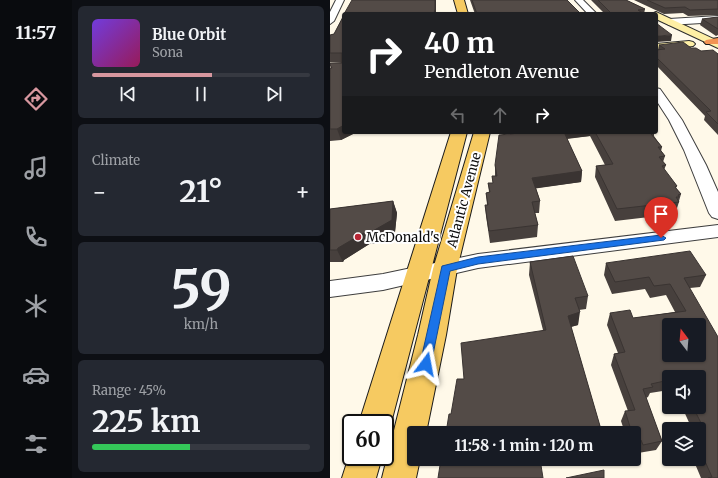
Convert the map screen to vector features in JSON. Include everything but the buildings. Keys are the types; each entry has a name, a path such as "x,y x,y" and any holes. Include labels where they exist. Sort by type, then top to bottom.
{"main road":[{"path":"459,0 462,12"},
{"name":"Atlantic Avenue","path":"399,478 432,335 432,272 459,134"},
{"name":"Atlantic Avenue","path":"378,414 432,272 481,134"},
{"path":"359,478 363,466"}],"street":[{"path":"330,21 340,0"},
{"path":"579,0 590,12"},
{"path":"658,17 715,42"},
{"path":"670,22 718,20"},
{"path":"658,47 715,42"},
{"path":"658,94 666,104 693,152 718,213"},
{"path":"330,289 383,282 478,261 718,231"}],"place":[{"name":"McDonald's","path":"358,237"}],"route":[{"path":"426,364 445,269 478,261 661,238"}]}
